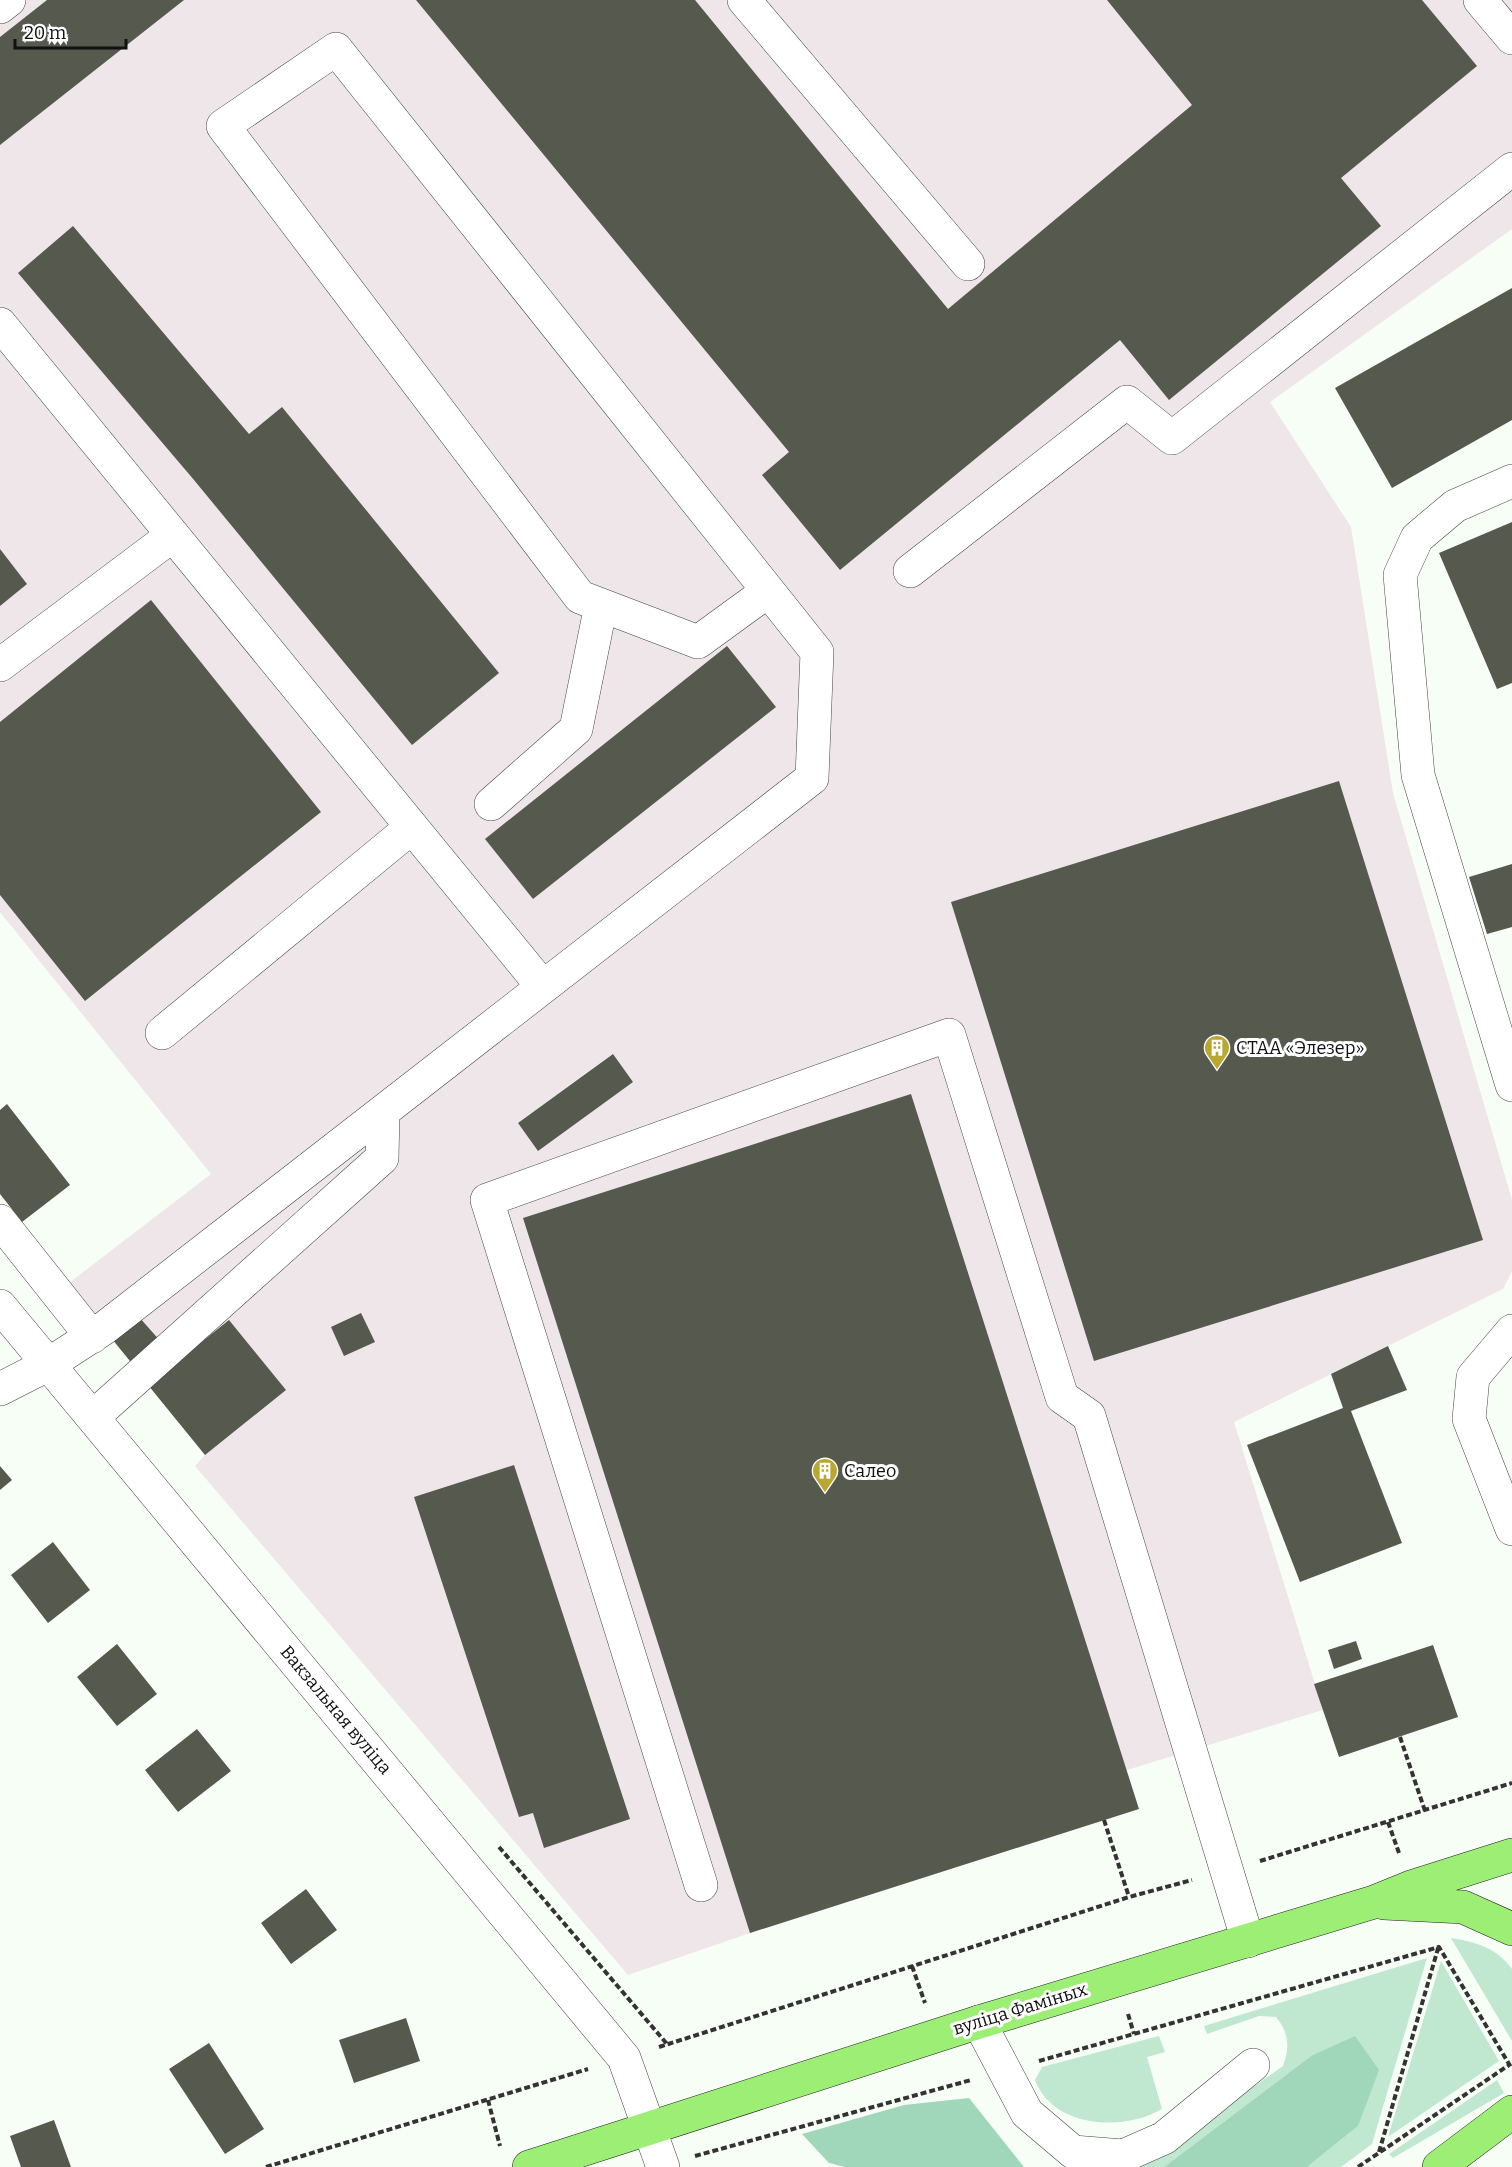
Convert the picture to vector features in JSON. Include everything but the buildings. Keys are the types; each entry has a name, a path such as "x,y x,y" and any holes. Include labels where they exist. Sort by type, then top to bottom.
{"main road":[{"path":"1415,1896 1512,1855"},
{"path":"1415,1896 1463,1907 1512,1929"},
{"name":"вуліца Фаміных","path":"516,2161 649,2127 979,2022 1374,1902 1415,1896"},
{"path":"1439,2167 1512,2112"}],"street":[{"path":"0,7 9,0"},
{"path":"744,0 968,264"},
{"path":"1480,0 1512,38"},
{"path":"0,1389 49,1364 92,1337 812,778 817,652 336,49 224,126 580,597 698,642 768,591"},
{"path":"910,571 1127,402 1172,438 1512,170"},
{"path":"0,324 543,987"},
{"path":"1512,481 1455,506 1417,538 1400,574 1418,775 1512,1085"},
{"path":"0,665 173,535"},
{"path":"491,804 576,729 601,605"},
{"path":"162,1033 412,827"},
{"path":"701,1885 487,1200 950,1035 1062,1397 1089,1416 1248,1941"},
{"path":"93,1417 382,1158 383,1112"},
{"path":"0,1221 92,1337"},
{"name":"Вакзальная вуліца","path":"0,1306 624,2058 649,2127 675,2165"},
{"path":"1512,1331 1473,1377 1469,1419 1505,1491 1512,1529"},
{"path":"979,2022 1027,2113 1073,2152 1123,2156 1164,2138 1253,2065"}],"path":[{"path":"1400,1737 1425,1811"},
{"path":"266,2167 624,2058 1130,1897 1425,1811 1512,1783"},
{"path":"1104,1820 1130,1897"},
{"path":"1358,2167 1511,2067 1439,1947 1415,1896 1388,1822"},
{"path":"675,2165 696,2156 1005,2071 1439,1947"},
{"path":"1378,2152 1439,1947"},
{"path":"488,2100 516,2161"}],"shaded area":[{"path":"0,0 1512,0 1512,229 1270,402 1351,527 1393,793 1512,1200 1512,1271 1503,1289 1234,1422 1323,1710 1127,1770 750,1933 628,1975 195,1466 205,1455 69,1283 211,1174 0,912","holes":["612,1054 632,1082 538,1150 518,1123"]}],"green space":[{"path":"1451,1938 1493,1951 1512,1969 1512,2041"},
{"path":"1427,1958 1372,2144 1341,2167 1307,2167 1358,2126 1311,2056 1164,2167 1123,2167 1157,2156 1283,2066 1287,2053 1287,2040 1284,2029 1276,2017 1259,2016 1207,2034 1204,2026"},
{"path":"1441,1961 1499,2061 1388,2137"},
{"path":"1159,2036 1165,2052 1147,2057 1162,2109 1146,2116 1109,2123 1073,2116 1057,2108 1044,2096 1035,2080 1042,2067"},
{"path":"1355,2036 1379,2070 1358,2126 1307,2167 1164,2167 1311,2056"},
{"path":"1497,2080 1504,2093 1393,2158 1389,2154"},
{"path":"969,2098 1024,2167 845,2167 829,2163 802,2134 904,2105"}],"place":[{"name":"СТАА «Элезер»","path":"1217,1071"},
{"name":"Салео","path":"825,1494"}]}
